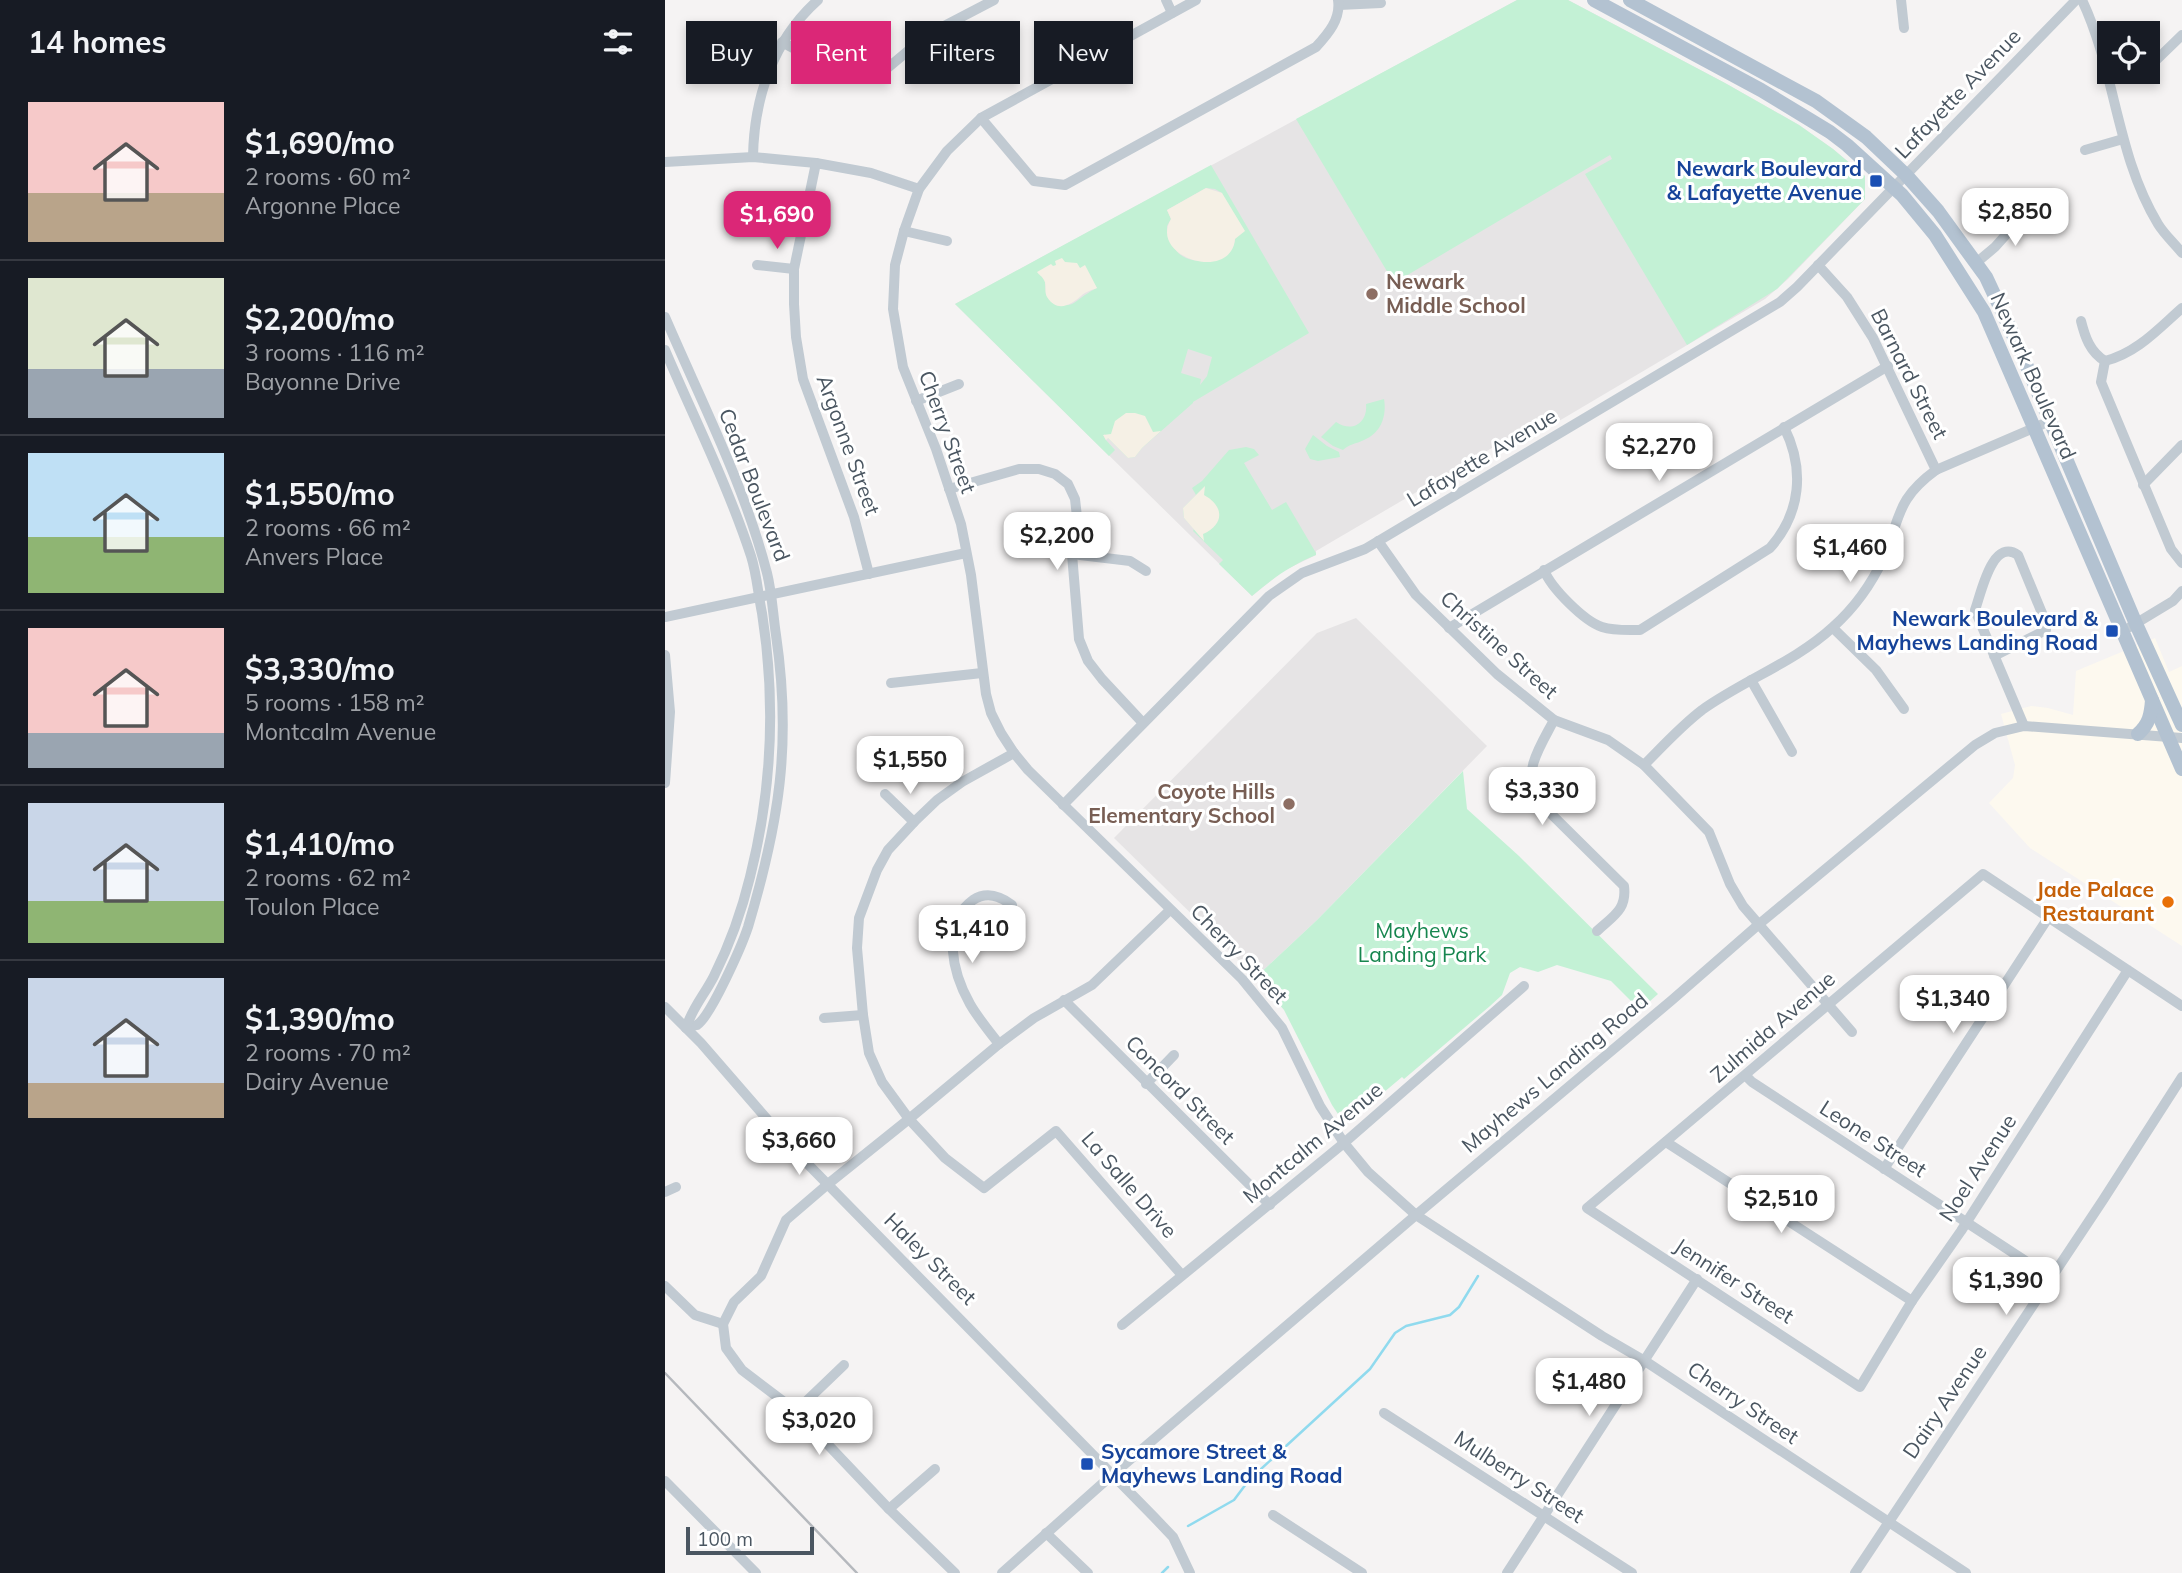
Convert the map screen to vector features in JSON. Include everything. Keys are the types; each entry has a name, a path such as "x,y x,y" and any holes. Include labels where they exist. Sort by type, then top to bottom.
{"main road":[{"name":"Newark Boulevard","path":"1594,0 1796,110 1847,145 1894,187 1935,235 1984,312 2034,427 2130,627 2182,725"},
{"name":"Newark Boulevard","path":"1630,0 1816,101 1866,137 1906,175 1938,211 1976,263 1986,277 2050,421 2130,627 2152,698 2176,737 2182,769"},
{"path":"2138,734 2151,715 2152,698"}],"street":[{"path":"753,157 754,127 759,100 782,42 818,0"},
{"path":"782,42 817,61 884,71 927,35 994,0"},
{"path":"1166,0 1173,13"},
{"name":"Cherry Street","path":"1196,0 981,117 947,150 919,189 904,231 895,265 893,309 903,368 936,449 961,524 971,575 982,673 991,713 1014,753 1063,805 1242,979 1282,1028 1320,1106 1367,1172 1416,1215 1645,1361 1966,1573"},
{"path":"1901,0 1905,28"},
{"name":"Lafayette Avenue","path":"1063,805 1277,589 1302,573 1347,558 1378,541 1780,302 2076,0"},
{"path":"2083,0 2097,41"},
{"path":"981,117 1034,181 1065,185 1316,47 1332,28 1339,3 1381,3"},
{"path":"2160,56 2182,35"},
{"path":"2111,84 2123,138 2137,182 2158,225 2182,253"},
{"path":"2085,150 2123,138"},
{"path":"665,162 753,157 816,163 871,173 919,189"},
{"name":"Argonne Street","path":"816,163 794,269 793,304 803,379 854,517 869,573"},
{"path":"1976,263 1995,247 2029,209"},
{"path":"904,231 947,241"},
{"path":"757,265 794,269"},
{"name":"Barnard Street","path":"1818,265 1847,297 1873,338 1936,470"},
{"path":"2081,321 2086,340 2097,357 2105,361 2131,351 2182,308"},
{"name":"Cedar Boulevard","path":"665,317 737,484 761,552 765,595"},
{"name":"Cedar Boulevard","path":"665,350 739,525 765,595 780,656 784,721 780,785 769,849 745,936 733,967 698,1024 686,1028"},
{"path":"2105,361 2101,382 2171,549 2182,564"},
{"path":"1449,628 1888,366"},
{"path":"916,401 959,384"},
{"path":"1644,765 1701,711 1809,646 1832,628 1855,604 1877,571 1895,520 1920,481 1936,470 2050,421"},
{"path":"1544,570 1551,584 1599,627 1640,630 1770,548 1783,534 1798,490 1790,439 1784,427"},
{"path":"2143,485 2182,445"},
{"path":"949,489 1019,469 1039,468 1055,474 1068,484 1075,499 1077,517 1072,554 1079,639 1088,661 1143,723"},
{"name":"Christine Street","path":"1378,541 1416,595 1497,674 1553,720 1608,740 1644,765 1709,832 1730,884 1743,906 1852,1032"},
{"path":"1994,656 2046,630 2044,618 2018,555 2007,551 1995,558 1988,570 1976,610 1994,656 2024,726"},
{"path":"665,617 967,553"},
{"path":"1072,554 1130,561 1146,571"},
{"path":"2130,627 2173,601 2182,591"},
{"path":"1832,628 1876,670 1904,709"},
{"path":"665,654 670,712 665,783"},
{"path":"891,683 982,673"},
{"path":"1751,680 1792,752"},
{"path":"1553,720 1533,761 1529,784 1535,798 1624,886 1625,898 1621,908 1597,931"},
{"name":"Mayhews Landing Road","path":"1002,1573 1112,1475 1416,1215 1975,745 1995,733 2024,726 2176,737"},
{"name":"La Salle Drive","path":"1014,753 962,782 937,800 888,850 877,870 859,918 857,948 869,1053 882,1082 909,1119 946,1158 984,1188 1056,1131 1181,1274"},
{"path":"885,793 914,822"},
{"name":"Zulmida Avenue","path":"1587,1208 1983,874 2048,918"},
{"path":"999,1044 970,1004 963,988 954,957 953,932 961,915 977,898 994,895 1012,905"},
{"path":"955,1573 889,1509 796,1410 743,1370 726,1348 723,1324 734,1302 761,1276 786,1220 999,1044 1034,1018 1092,985 1170,910"},
{"path":"1884,1169 2048,918 2182,1006"},
{"name":"Noel Avenue","path":"1860,1387 1912,1301 1966,1223 2128,970"},
{"name":"Montcalm Avenue","path":"1122,1325 1181,1274 1271,1205 1524,986"},
{"name":"Concord Street","path":"1064,1000 1271,1205"},
{"name":"Haley Street","path":"665,1007 793,1149 1173,1537 1190,1573"},
{"path":"824,1018 863,1015"},
{"path":"1146,1084 1174,1055"},
{"name":"Leone Street","path":"1746,1076 2050,1278"},
{"name":"Dairy Avenue","path":"1855,1573 2182,1077"},
{"path":"1667,1142 1912,1301"},
{"name":"Jennifer Street","path":"1587,1208 1860,1387"},
{"path":"1507,1573 1697,1279"},
{"path":"665,1286 695,1315 723,1324"},
{"path":"796,1410 843,1365"},
{"name":"Mulberry Street","path":"1384,1413 1632,1573"},
{"path":"889,1509 935,1469"},
{"path":"665,1481 756,1573"},
{"path":"1273,1515 1362,1573"},
{"path":"1046,1533 1088,1573"}],"shaded area":[{"name":"Newark Middle School","path":"1517,0 1568,0 1799,125 1865,176 1865,199 1788,279 1765,299 1537,434 1531,425 1316,551 1316,555 1283,571 1252,596 955,304"},
{"name":"Coyote Hills Elementary School","path":"1356,618 1487,746 1317,920 1256,977 1114,838 1317,633"},
{"path":"2155,638 2169,672 2182,666 2182,946 2030,848 1989,803 2013,778 2015,765 2001,714 2031,706 2073,715 2076,671"}],"green space":[{"path":"1517,0 1568,0 1799,125 1865,176 1865,199 1777,289 1687,345 1585,174 1612,159 1610,155 1394,283 1296,119"},
{"path":"1211,165 1309,333 1193,402 1135,457 1128,458 1104,434 1115,450 1109,456 955,304","holes":["1206,188 1222,193 1235,239 1233,247 1223,257 1201,261 1186,258 1175,249 1170,241 1167,226 1171,219 1167,210","1065,262 1080,268 1097,288 1072,304 1055,301 1046,295 1042,276","1188,349 1212,357 1207,376 1200,385 1201,379 1181,373"]},
{"path":"1384,399 1385,412 1381,423 1370,437 1343,450 1321,437 1336,422 1348,427 1358,424 1366,411 1366,404"},
{"path":"1313,435 1339,452 1340,457 1318,461 1310,459 1305,449"},
{"path":"1246,447 1254,449 1259,455 1244,463 1272,510 1286,502 1316,553 1282,573 1252,596 1219,564 1223,560 1193,531 1184,518 1183,508 1196,495 1192,488 1202,481 1229,450"},
{"name":"Mayhews Landing Park","path":"1463,771 1467,809 1519,856 1658,994 1640,1010 1611,981 1557,965 1538,972 1520,967 1510,973 1502,995 1490,1006 1404,1079 1402,1077 1346,1122 1332,1105 1284,1010 1256,977 1317,920"}],"sand":[{"path":"1206,188 1222,193 1245,231 1235,239 1230,252 1220,260 1207,262 1180,254 1171,244 1167,233 1171,219 1167,210"},
{"path":"1062,258 1065,262 1077,263 1080,268 1085,265 1097,288 1060,306 1047,297 1045,282 1037,272 1051,264 1056,265 1055,261"},
{"path":"1126,413 1145,416 1153,432 1161,431 1135,457 1128,458 1103,435 1111,434 1115,421"},
{"path":"1205,486 1204,495 1215,504 1219,515 1215,525 1203,534 1204,541 1184,518 1183,508"}],"waterway":[{"path":"1188,1526 1234,1500 1249,1480 1370,1369 1395,1333 1406,1326 1450,1315 1459,1307 1478,1276"},
{"path":"1162,1573 1168,1567"}],"railway":[{"path":"665,1373 857,1573"}],"place":[{"name":"Newark Boulevard & Lafayette Avenue","path":"1876,181"},
{"name":"Newark Middle School","path":"1372,294"},
{"name":"Newark Boulevard & Mayhews Landing Road","path":"2112,631"},
{"name":"Coyote Hills Elementary School","path":"1289,804"},
{"name":"Jade Palace Restaurant","path":"2168,902"},
{"name":"Sycamore Street & Mayhews Landing Road","path":"1087,1464"}]}
